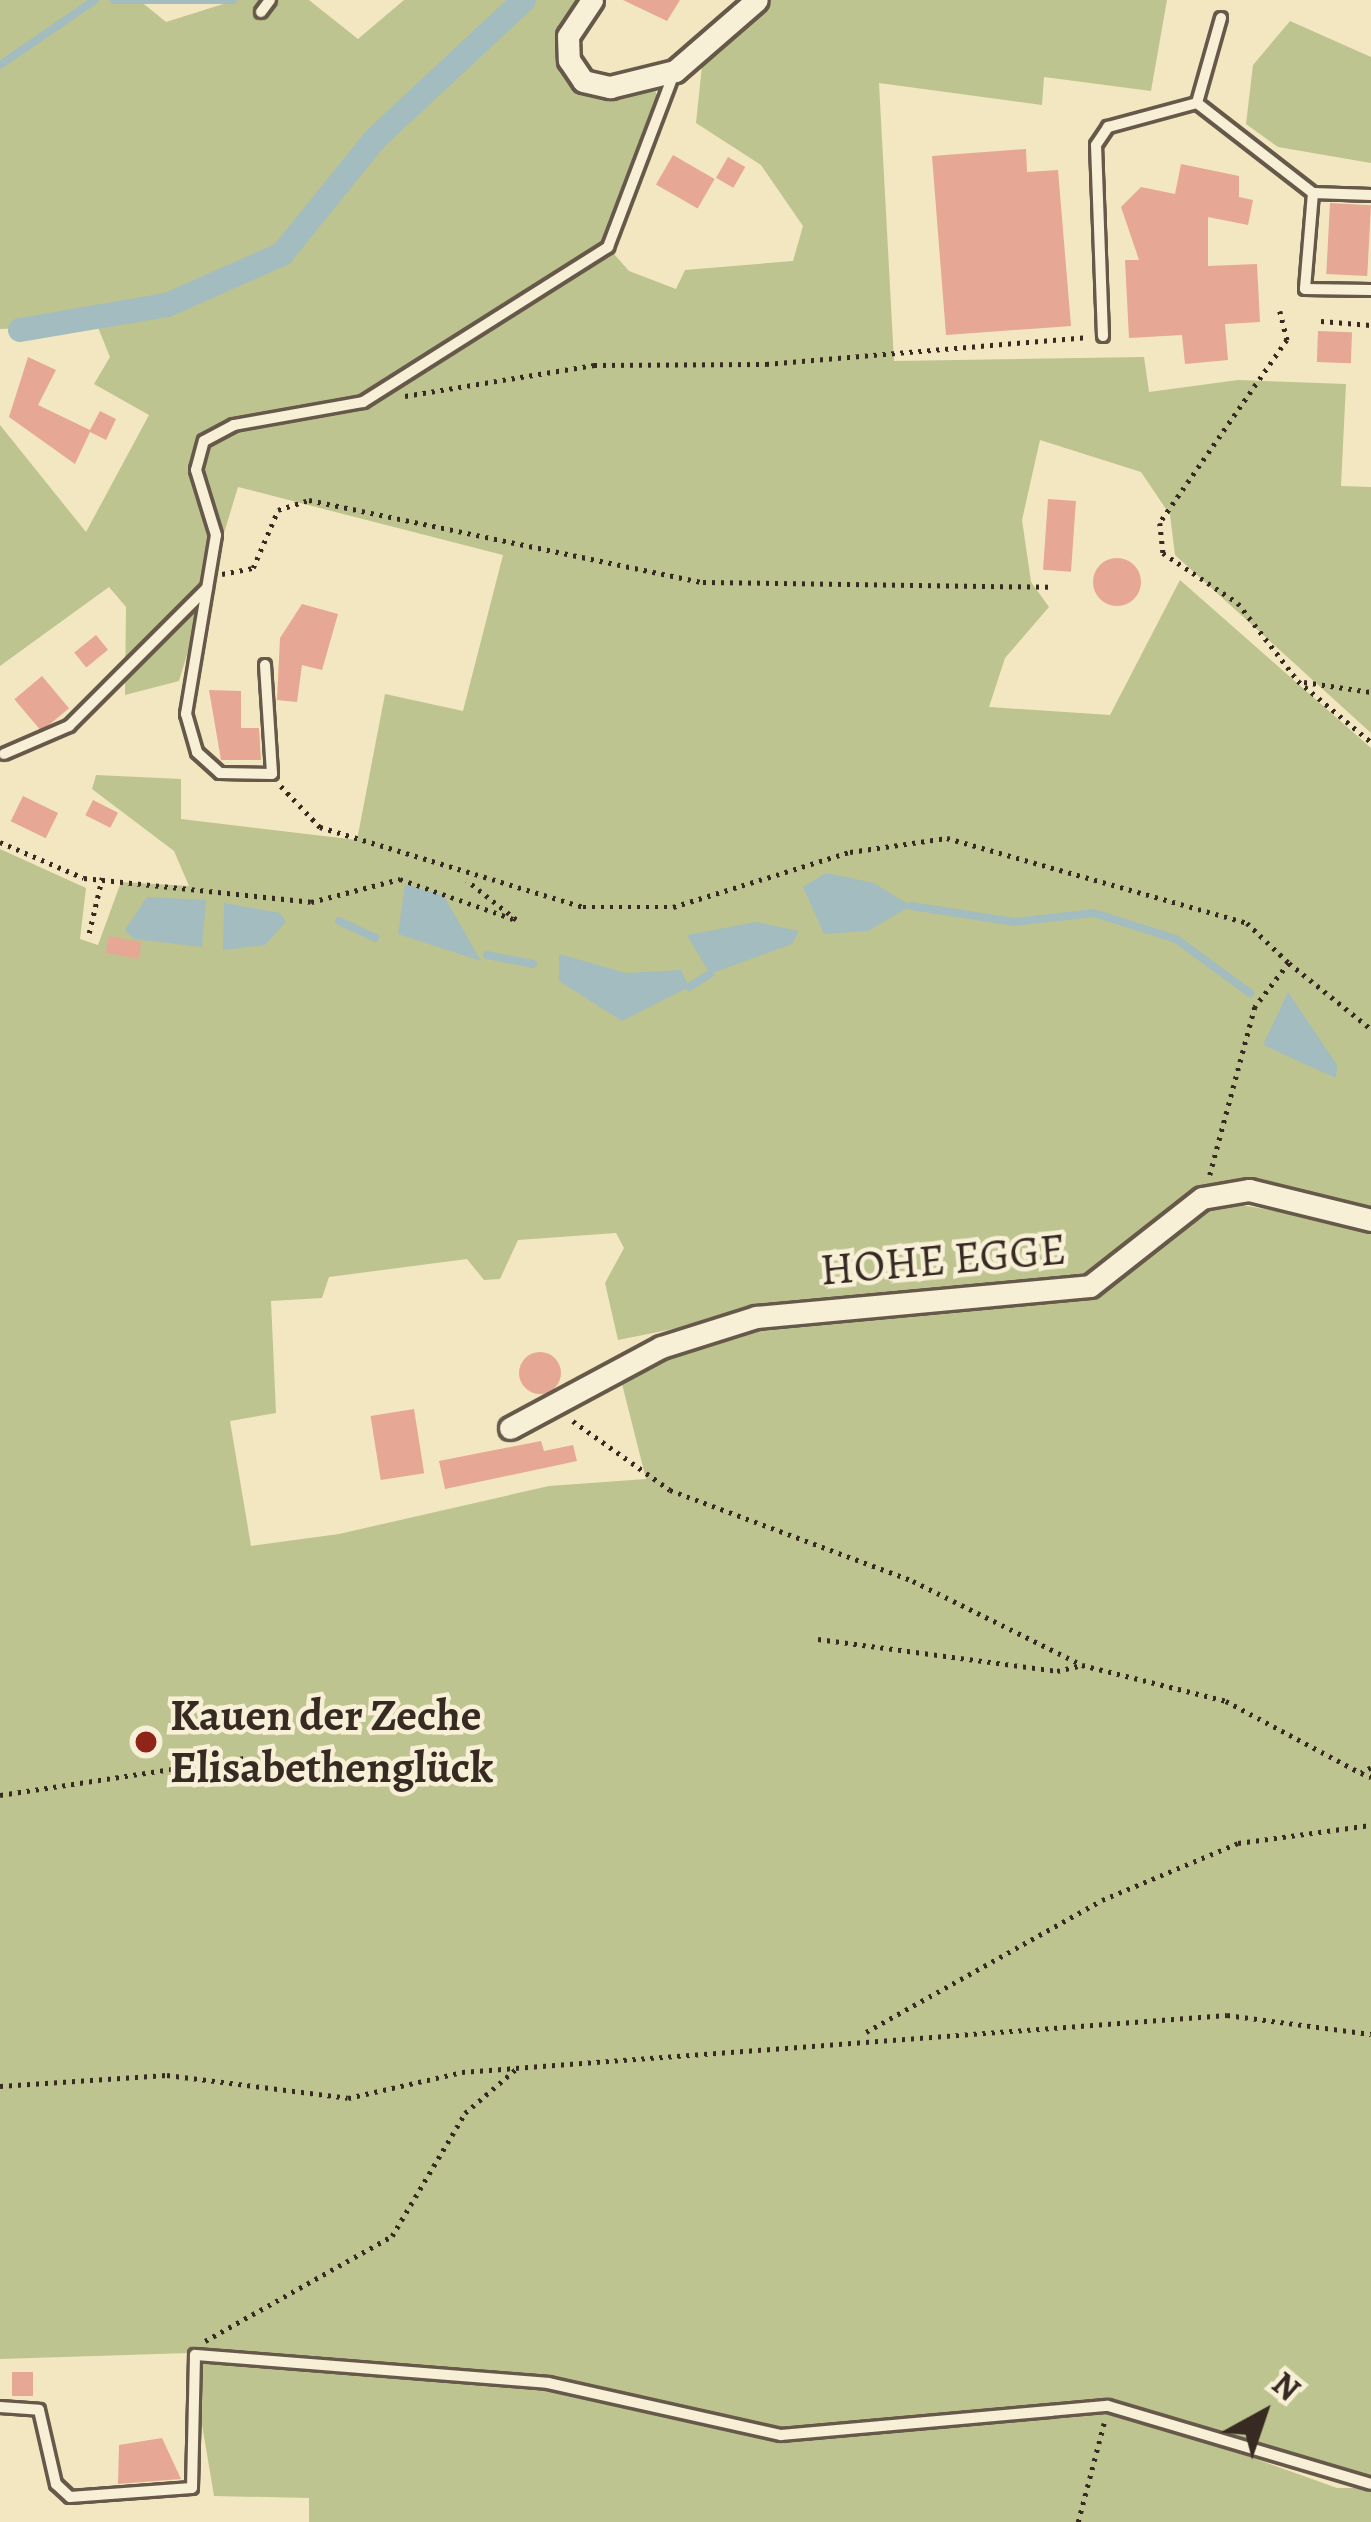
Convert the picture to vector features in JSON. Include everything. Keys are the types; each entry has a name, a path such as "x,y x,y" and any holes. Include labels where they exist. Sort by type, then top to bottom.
{"street":[{"path":"592,0 568,36 584,81 675,71 757,0"},
{"path":"1202,1198 1249,1190 1371,1220"},
{"name":"HOHE EGGE","path":"510,1428 661,1347 756,1316 1090,1286 1202,1198"}],"lane":[{"path":"261,11 270,0"},
{"path":"1197,103 1221,18"},
{"path":"266,665 272,774 220,773 191,741 188,674 216,535 196,470 204,441 234,425 363,403 608,247 675,71"},
{"path":"1197,103 1312,193 1371,195"},
{"path":"1103,335 1096,145 1108,127 1197,103"},
{"path":"1312,193 1305,289 1371,290"},
{"path":"4,754 68,726 209,586"},
{"path":"0,2407 39,2410 56,2484 70,2497 171,2496 192,2488 199,2468 186,2364 195,2355 548,2383 781,2435 1108,2406 1371,2484"}],"path":[{"path":"1280,310 1287,340 1160,523 1163,554 1238,603 1298,681 1371,742"},
{"path":"1321,321 1371,325"},
{"path":"363,403 594,365 766,364 1103,335"},
{"path":"210,570 253,568 278,510 309,500 703,582 1052,587"},
{"path":"1298,681 1371,692"},
{"path":"0,842 102,878 311,902 400,879 516,920 436,859 320,827 272,774"},
{"path":"464,878 584,907 673,907 850,852 947,838 1246,923 1371,1029"},
{"path":"89,933 102,878"},
{"path":"1202,1198 1247,1067 1255,1007 1289,963"},
{"path":"554,1402 615,1461 670,1490 913,1581 1082,1665 1226,1701 1371,1778"},
{"path":"818,1639 1058,1671 1082,1665"},
{"path":"0,1795 246,1758"},
{"path":"1361,1773 1371,1768"},
{"path":"862,2035 1102,1900 1238,1843 1371,1825"},
{"path":"0,2086 167,2075 348,2098 516,2069 862,2035 1227,2015 1371,2034"},
{"path":"195,2355 210,2333 392,2236 465,2113 516,2069"},
{"path":"1078,2522 1108,2406"}],"green space":[{"path":"0,0 139,0 166,22 236,0 309,0 358,39 404,0 582,0 557,49 559,70 581,92 655,90 658,99 606,245 629,271 676,289 685,270 793,261 803,226 761,165 696,123 702,66 766,0 1167,0 1151,91 1044,77 1042,105 879,83 894,361 1144,357 1149,392 1238,380 1346,384 1341,486 1371,487 1371,733 1175,555 1170,515 1141,472 1040,440 1022,520 1031,582 1049,607 1005,658 989,707 1110,715 1180,580 1371,748 1371,1213 1227,1183 1090,1281 758,1312 618,1340 605,1283 624,1248 616,1233 518,1240 500,1279 484,1280 467,1259 329,1277 322,1298 271,1301 276,1413 230,1421 251,1546 339,1534 549,1486 646,1479 619,1372 757,1321 1072,1299 1125,1273 1185,1215 1223,1202 1371,1227 1371,2479 1108,2402 781,2432 548,2383 781,2435 1108,2406 1337,2488 1371,2488 1371,2522 309,2522 309,2498 214,2496 190,2353 0,2359 0,849 86,888 80,939 98,945 121,882 189,886 174,851 92,789 96,775 181,779 181,819 357,840 385,694 463,711 503,555 238,487 179,681 125,695 126,607 109,587 0,666 0,425 86,532 149,415 94,384 110,357 97,325 0,329"},
{"path":"1290,21 1371,57 1371,163 1278,147 1246,124 1253,65"}],"water":[{"path":"826,873 874,883 911,906 868,931 824,934 803,887"},
{"path":"405,884 444,896 481,961 398,934"},
{"path":"147,897 206,900 202,947 134,939 125,930"},
{"path":"224,903 280,913 286,922 265,945 223,950"},
{"path":"756,922 799,931 792,944 710,974 687,935"},
{"path":"559,954 626,973 681,970 689,987 622,1021 559,981"},
{"path":"1288,992 1337,1065 1336,1078 1263,1045"}],"building":[{"path":"623,0 680,0 667,21"},
{"path":"1026,149 1027,172 1058,170 1071,326 946,335 932,156"},
{"path":"673,155 715,179 698,208 656,184"},
{"path":"728,157 745,167 733,188 716,178"},
{"path":"1181,164 1239,176 1239,197 1253,200 1248,225 1208,217 1208,266 1257,264 1260,322 1225,324 1228,360 1185,364 1182,335 1129,338 1125,260 1139,260 1121,207 1141,187 1175,194"},
{"path":"1330,203 1371,205 1367,276 1326,274"},
{"path":"1318,331 1352,332 1351,363 1317,362"},
{"path":"28,357 56,370 38,405 90,430 100,411 116,419 106,440 90,432 75,464 9,417"},
{"path":"1048,499 1076,501 1071,572 1043,570"},
{"path":"1117,558 1134,565 1141,582 1134,599 1117,606 1100,599 1093,582 1100,565"},
{"path":"302,604 338,614 322,670 302,665 297,702 277,700 280,638"},
{"path":"96,635 108,650 86,667 74,653"},
{"path":"42,676 69,708 41,731 14,699"},
{"path":"209,690 241,691 241,728 259,728 261,760 221,760"},
{"path":"23,796 58,813 46,838 11,821"},
{"path":"93,800 118,813 110,828 85,815"},
{"path":"109,936 141,942 138,959 106,953"},
{"path":"540,1352 555,1358 561,1373 555,1388 540,1394 525,1388 519,1373 525,1358"},
{"path":"414,1409 424,1473 381,1480 371,1416"},
{"path":"541,1441 544,1451 573,1445 577,1461 445,1489 439,1461"},
{"path":"12,2372 33,2372 33,2396 12,2396"},
{"path":"162,2438 181,2479 118,2484 119,2445"}],"waterway":[{"path":"0,65 95,0"},
{"path":"114,0 233,0"},
{"path":"20,330 167,305 282,254 375,139 524,0"},
{"path":"911,906 1014,922 1094,913 1176,939 1250,993"},
{"path":"339,921 375,938"},
{"path":"487,955 533,964"},
{"path":"689,987 710,974"}],"place":[{"name":"Kauen der Zeche Elisabethenglück","path":"146,1742"}]}
